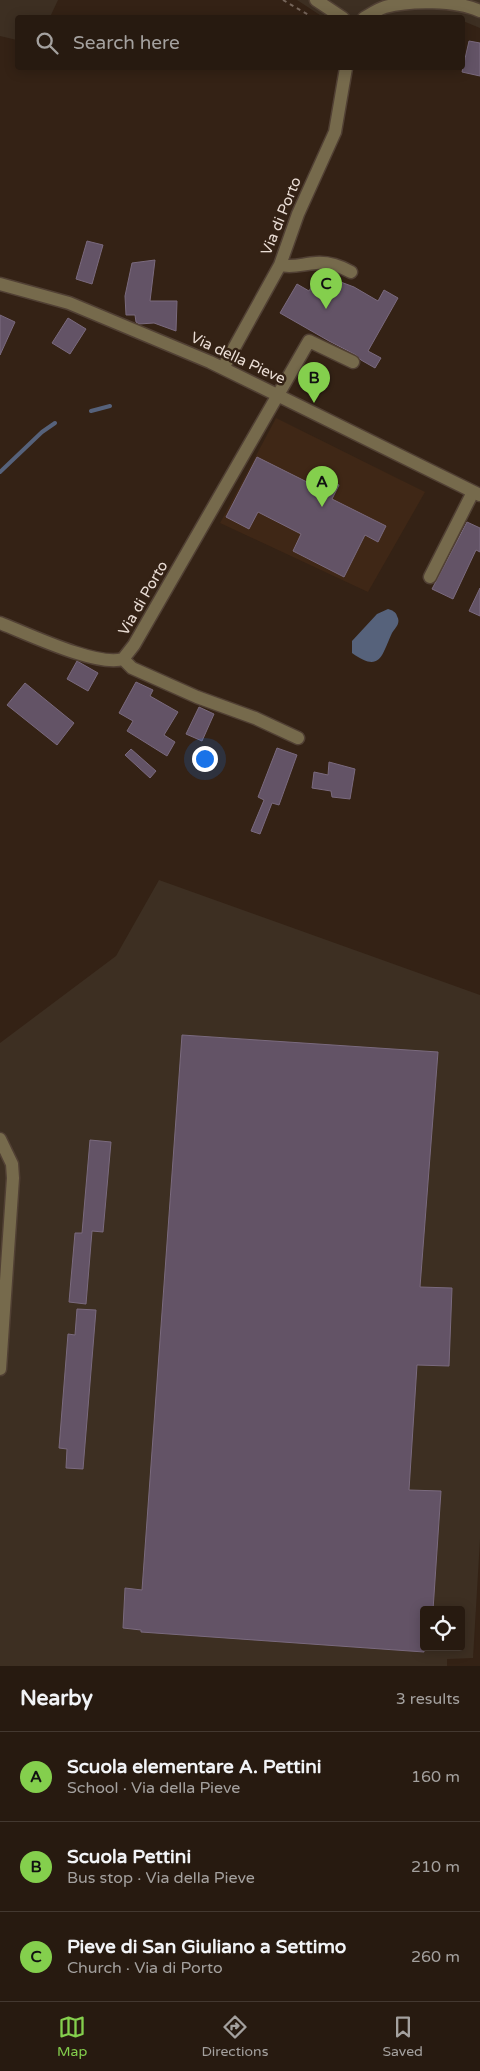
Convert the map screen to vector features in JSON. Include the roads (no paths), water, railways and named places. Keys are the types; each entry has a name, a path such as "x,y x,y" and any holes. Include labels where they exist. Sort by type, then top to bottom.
{"street":[{"path":"316,0 338,15"},
{"path":"369,15 387,3 454,3 480,11"},
{"name":"Via di Porto","path":"223,368 280,265 298,214 335,132 346,70"},
{"path":"280,265 290,268 315,263 328,264 337,265 351,272"},
{"name":"Via della Pieve","path":"0,284 69,303 223,368 476,493"},
{"name":"Via di Porto","path":"0,623 95,659 113,661 123,659 134,645 308,341 353,362"},
{"path":"430,577 476,493"},
{"name":"Via di Porto","path":"123,659 132,668 181,690 255,718 298,738"},
{"path":"0,1138 12,1164 13,1178 0,1369"}],"water":[{"path":"388,609 396,613 398,623 379,659 369,662 352,653 352,641 377,614"}],"waterway":[{"path":"91,411 110,406"},
{"path":"0,472 42,432 55,423"}],"place":[{"name":"Pieve di San Giuliano a Settimo","path":"326,309"},
{"name":"Scuola Pettini","path":"314,403"},
{"name":"Scuola elementare A. Pettini","path":"322,507"}]}
